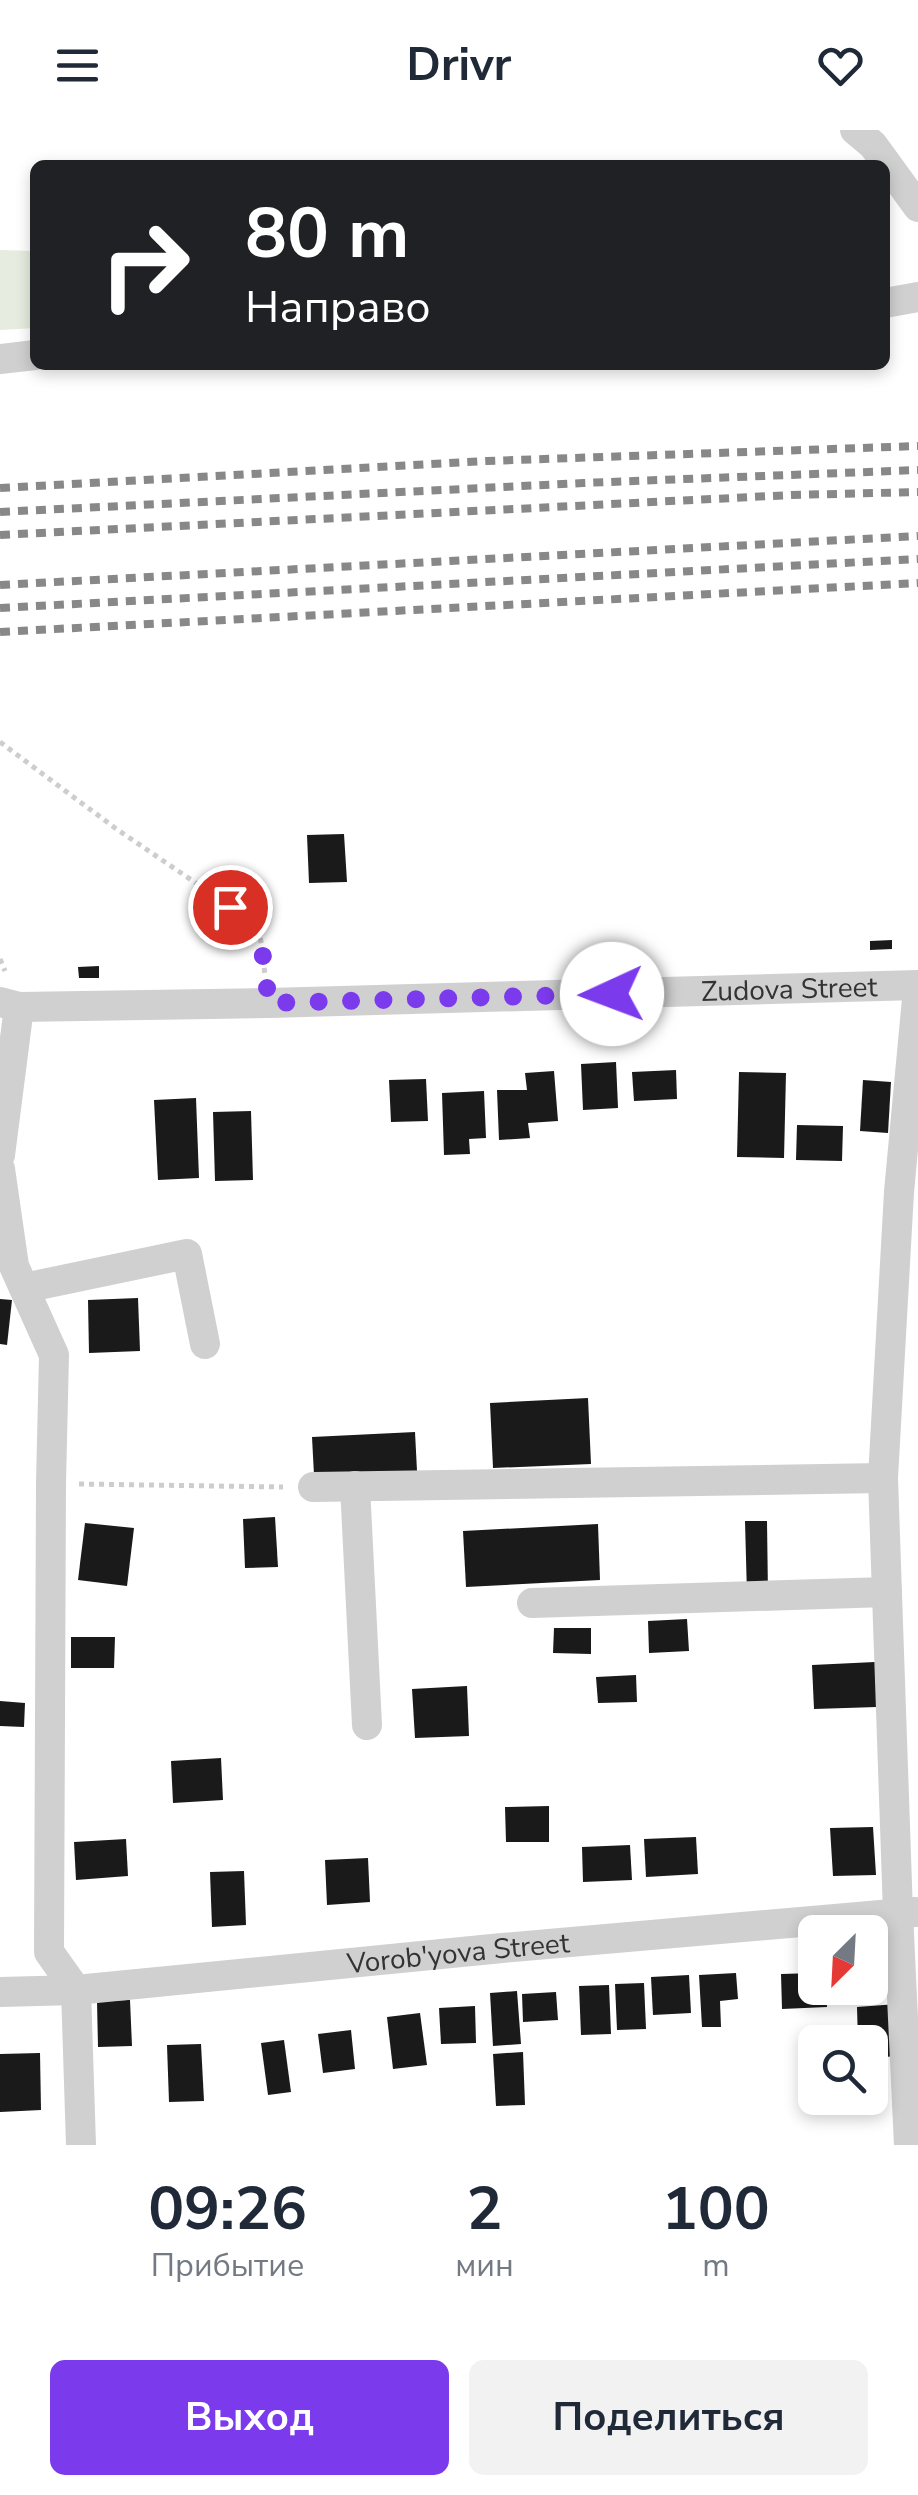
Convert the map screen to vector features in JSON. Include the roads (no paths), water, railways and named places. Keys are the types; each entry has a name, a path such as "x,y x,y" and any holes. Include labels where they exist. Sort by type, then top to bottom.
{"street":[{"path":"855,130 883,160"},
{"path":"890,170 918,208"},
{"path":"890,302 918,298"},
{"path":"0,358 30,356"},
{"path":"910,2145 908,1912 883,1478 899,1192 918,986"},
{"name":"Zudova Street","path":"10,1004 269,1003 918,986"},
{"path":"0,1155 10,1004"},
{"path":"0,1169 13,1274 54,1355 49,1952 76,1990 81,2145"},
{"path":"13,1274 187,1254 205,1344"},
{"path":"313,1487 883,1478"},
{"path":"355,1486 367,1725"},
{"path":"532,1603 887,1592"},
{"name":"Vorob'yova Street","path":"0,1992 76,1990 908,1912"}],"railway":[{"path":"0,488 487,461 918,446"},
{"path":"0,512 918,470"},
{"path":"0,535 918,492"},
{"path":"0,585 918,536"},
{"path":"0,608 918,559"},
{"path":"0,632 918,583"}]}
